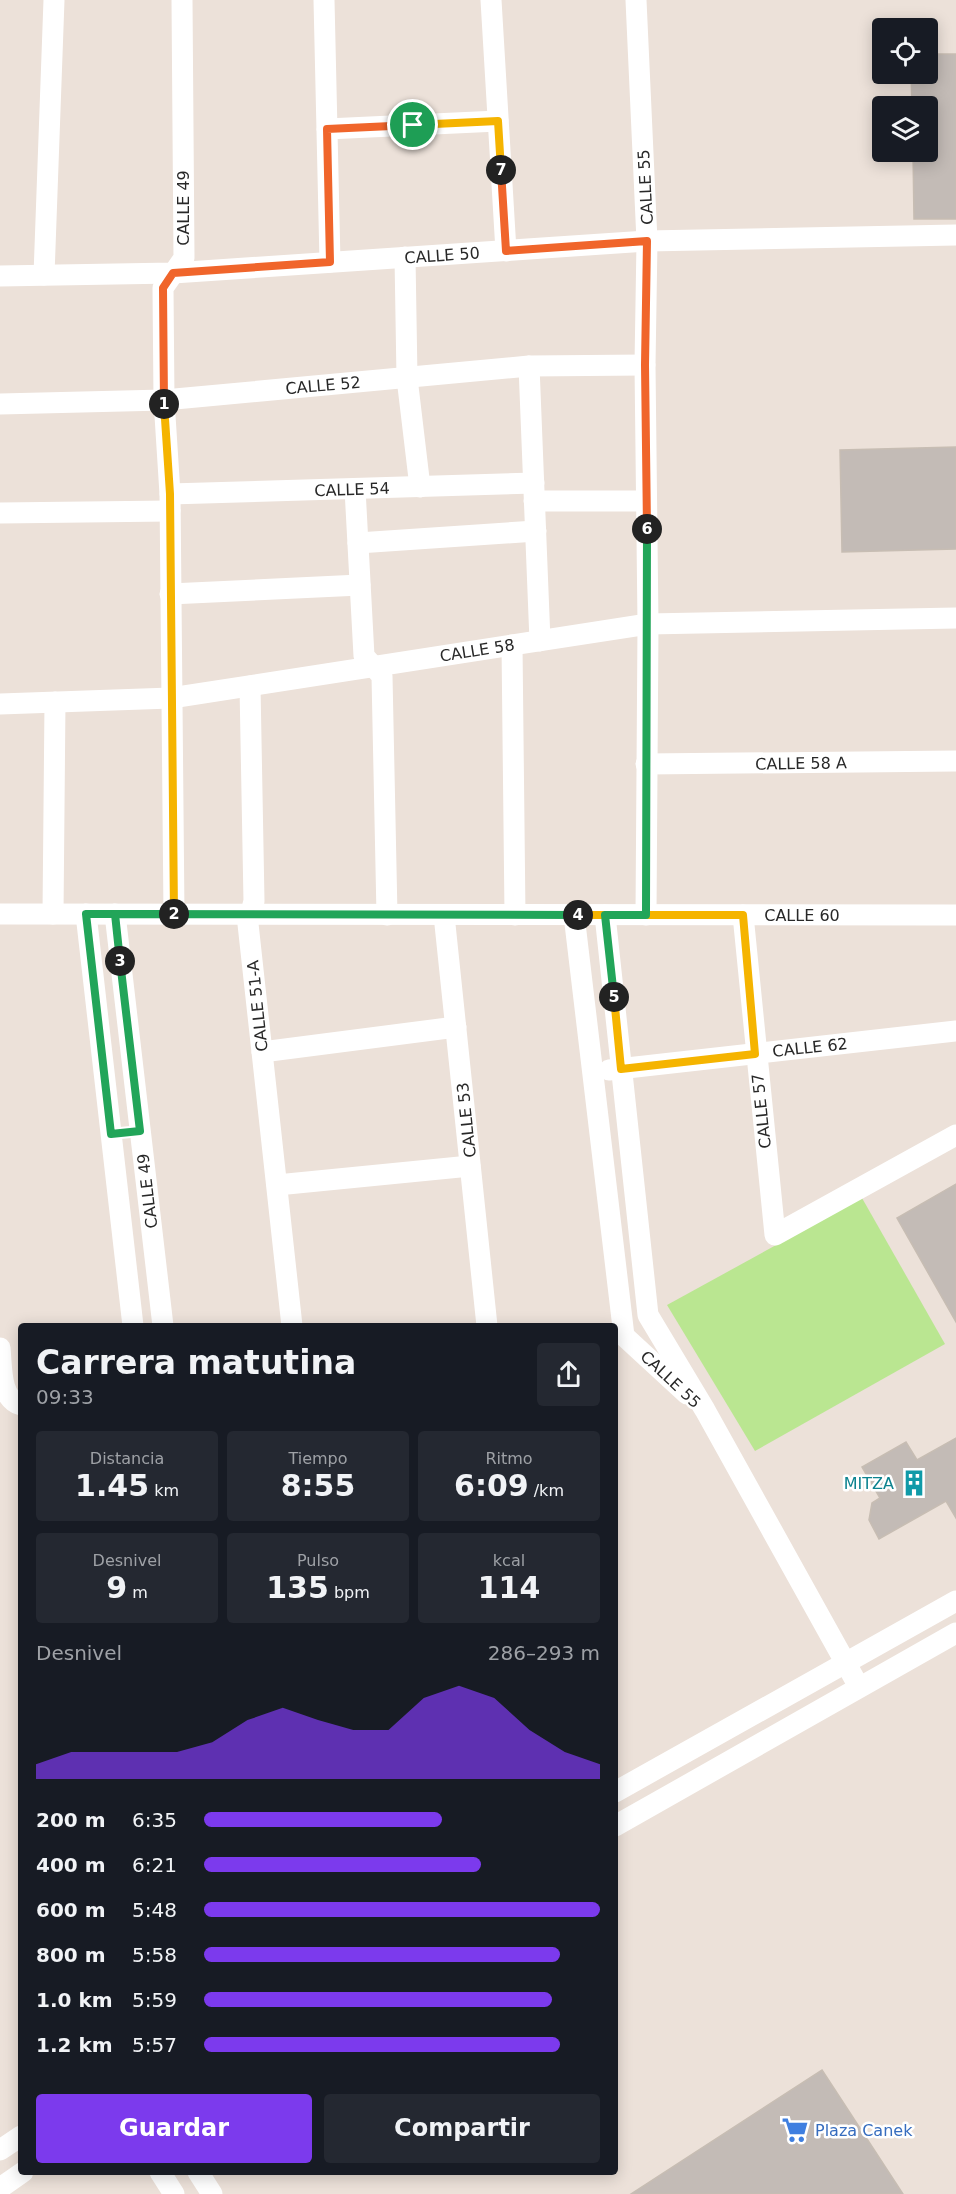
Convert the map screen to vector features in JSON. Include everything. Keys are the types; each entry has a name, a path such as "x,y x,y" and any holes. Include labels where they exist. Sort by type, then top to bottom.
{"street":[{"path":"44,275 54,0"},
{"name":"CALLE 49","path":"174,914 170,502 164,400 163,288 184,258 182,0"},
{"path":"324,0 330,262"},
{"path":"490,0 506,251"},
{"name":"CALLE 55","path":"636,0 647,241 645,365 648,624 646,915"},
{"path":"327,129 498,121"},
{"name":"CALLE 50","path":"0,276 173,273 647,241 956,235"},
{"path":"405,257 407,378 420,487"},
{"name":"CALLE 52","path":"0,404 164,400 528,366 645,365"},
{"path":"528,366 540,640"},
{"name":"CALLE 54","path":"0,513 355,489 420,487 534,492 646,501"},
{"path":"355,489 364,656 382,676 387,915"},
{"path":"358,543 536,531"},
{"path":"170,594 360,585"},
{"name":"CALLE 58","path":"0,704 171,698 648,624 956,618"},
{"path":"512,645 515,915"},
{"name":"CALLE 51-A","path":"250,686 254,901 248,924 292,1323"},
{"path":"53,914 56,702"},
{"name":"CALLE 58 A","path":"646,764 956,761"},
{"name":"CALLE 60","path":"0,914 956,915"},
{"name":"CALLE 49","path":"86,914 133,1323"},
{"name":"CALLE 49","path":"115,914 163,1323"},
{"name":"CALLE 53","path":"444,915 487,1323"},
{"name":"CALLE 55","path":"574,915 624,1336 705,1410"},
{"name":"CALLE 55","path":"605,915 648,1315 705,1410"},
{"name":"CALLE 57","path":"743,915 755,1054 775,1235 956,1135"},
{"path":"262,1052 456,1027"},
{"name":"CALLE 62","path":"593,1072 956,1031"},
{"path":"111,1134 140,1131"},
{"path":"277,1185 470,1166"},
{"path":"0,1348 13,1399"},
{"path":"705,1410 860,1687"},
{"path":"618,1790 956,1601"},
{"path":"618,1824 956,1633"},
{"path":"0,2150 18,2138"},
{"path":"0,2188 19,2175"},
{"path":"162,2175 174,2194"},
{"path":"200,2175 212,2194"}],"green space":[{"path":"862,1198 945,1344 755,1451 667,1305"}],"building":[{"path":"938,54 956,54 956,219 914,219 913,162 938,162 938,96 912,96 911,84 938,84"},
{"path":"956,447 956,549 842,552 840,450"},
{"path":"956,1184 956,1322 897,1218"},
{"name":"MITZA","path":"956,1438 956,1518 946,1501 879,1539 869,1520 872,1503 880,1498 862,1467 906,1442 917,1460"},
{"name":"Plaza Canek","path":"822,2070 903,2194 631,2194"}],"place":[{"name":"MITZA","path":"914,1483"},
{"name":"Plaza Canek","path":"795,2130"}],"route":[{"path":"413,125 327,129 330,262 173,273 163,288 164,400 170,494 174,914 86,914 111,1134 140,1131 115,914 174,914 251,913 387,915 444,915 515,915 574,915 605,915 646,915 743,915 755,1054 621,1069 605,915 646,915 648,624 645,365 647,241 506,251 498,121 413,125"}]}
